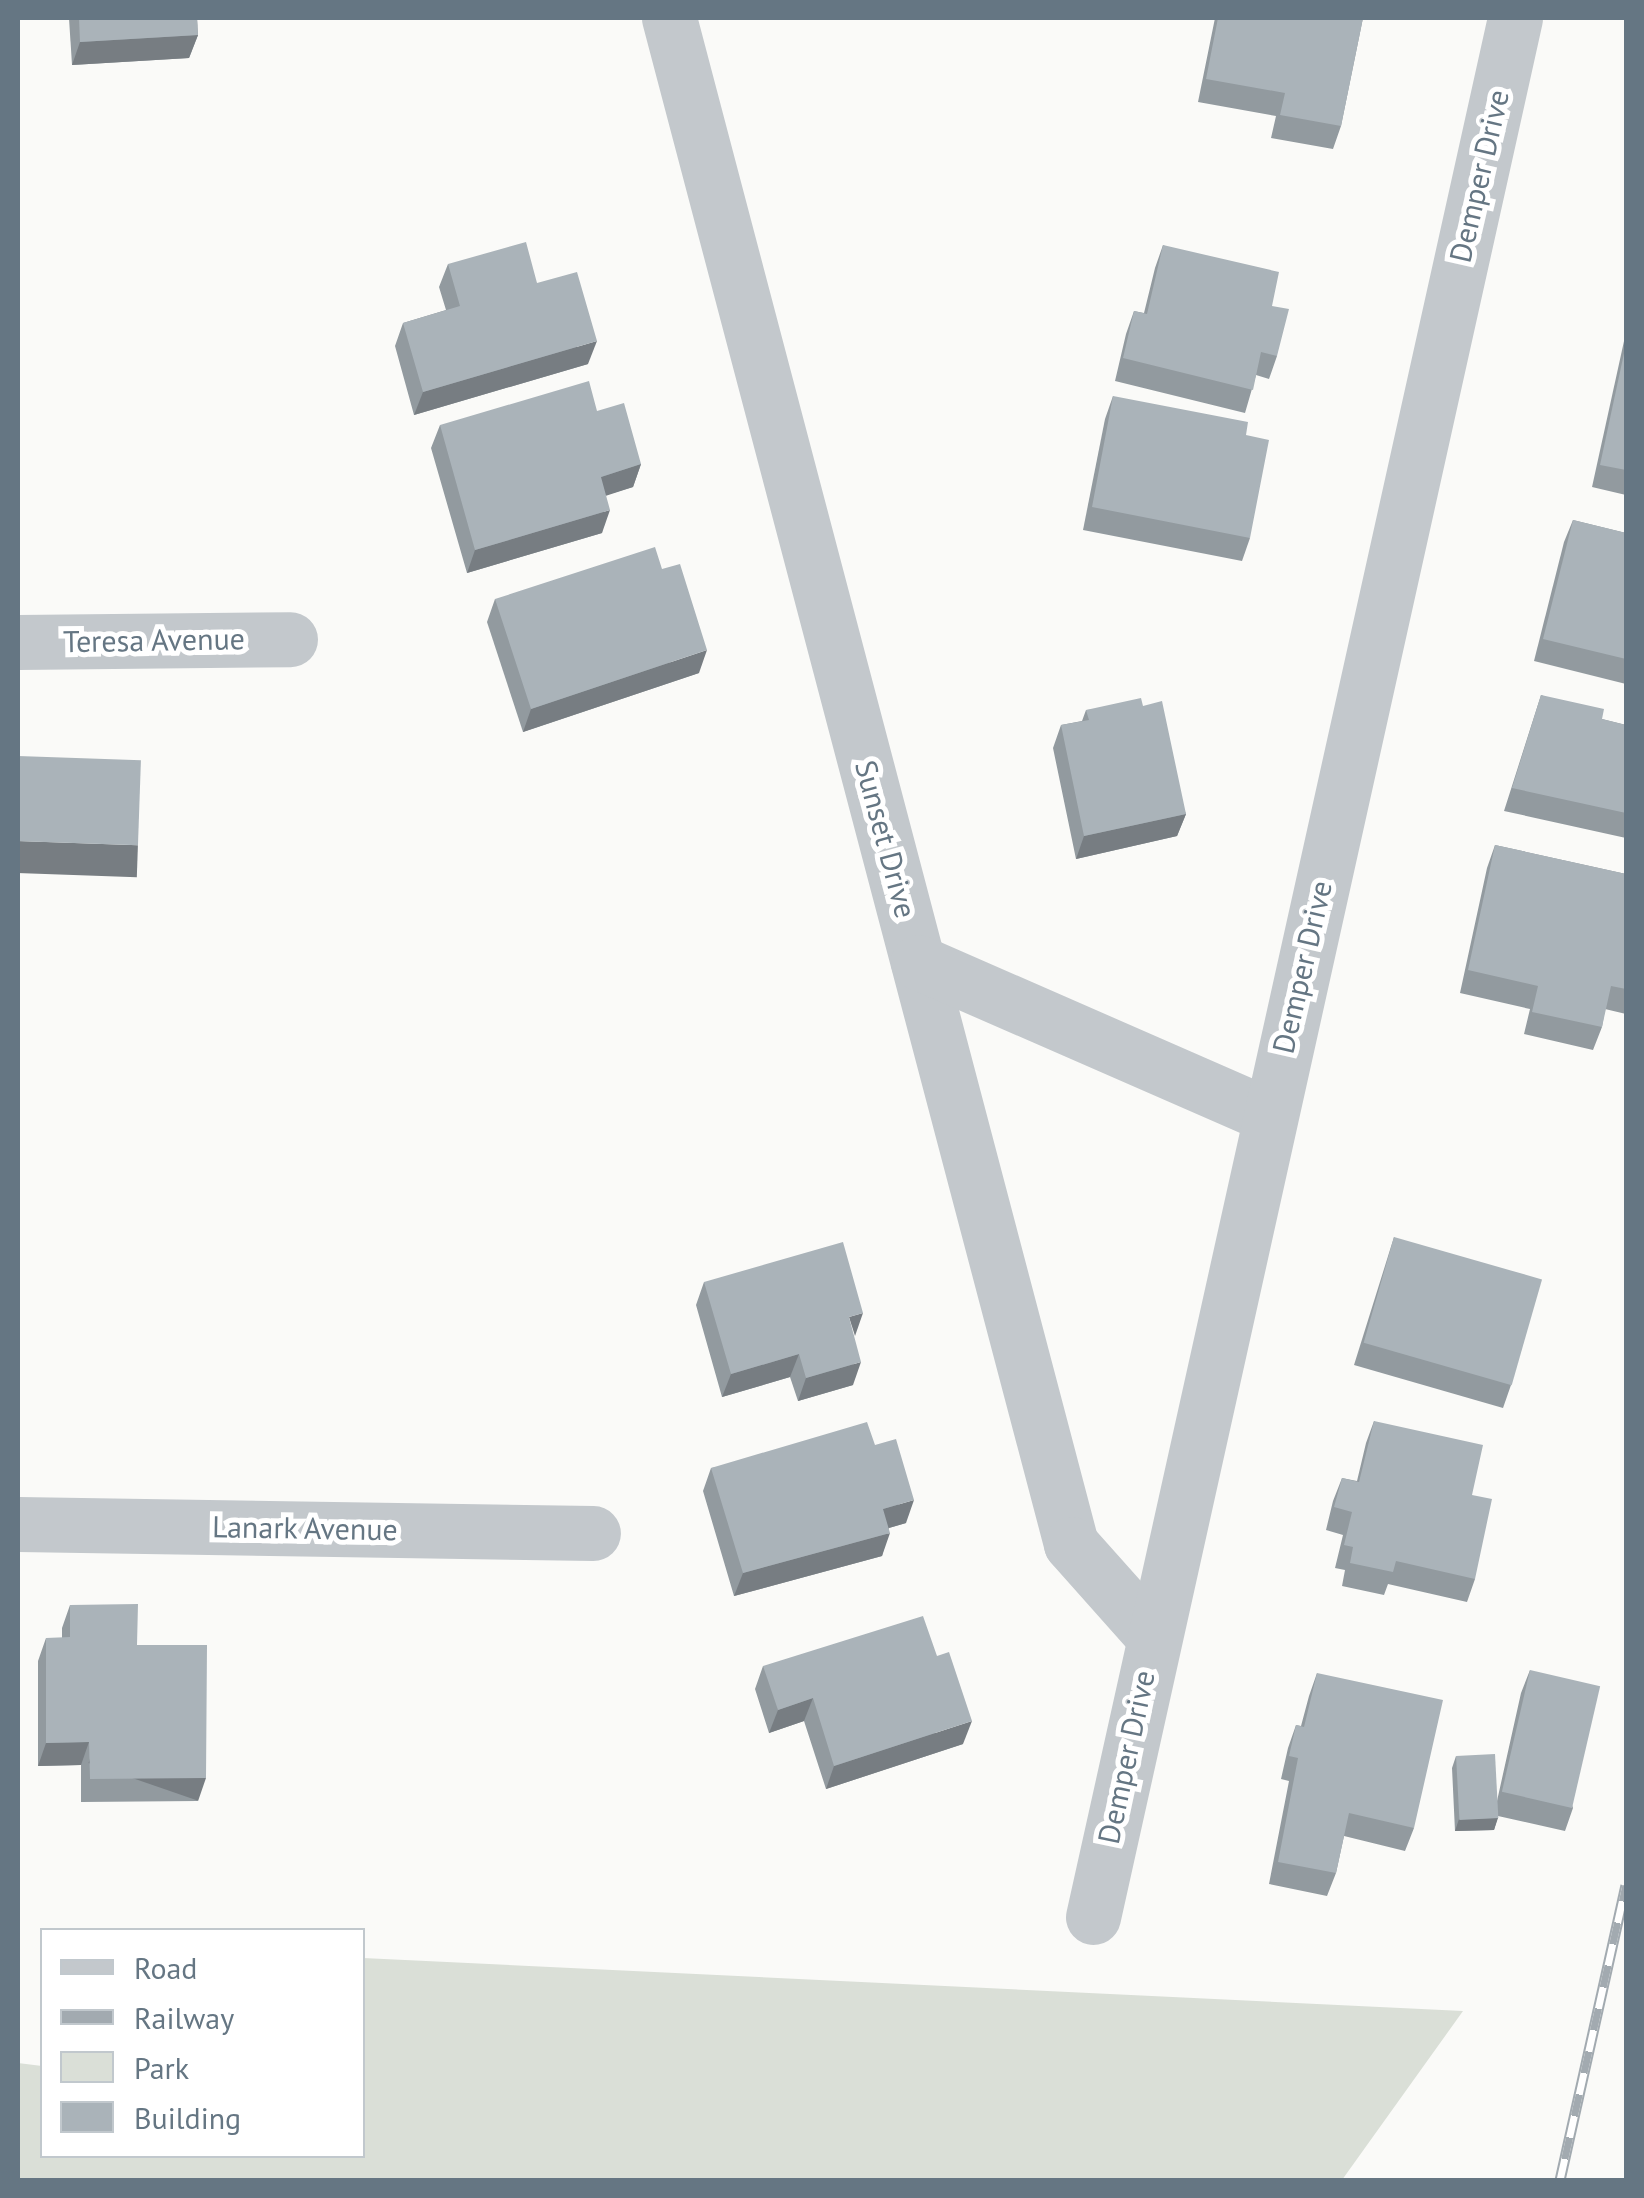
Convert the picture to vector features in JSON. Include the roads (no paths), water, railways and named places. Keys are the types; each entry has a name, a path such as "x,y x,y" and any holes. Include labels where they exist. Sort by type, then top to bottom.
{"street":[{"name":"Sunset Drive","path":"669,18 1072,1544 1152,1634"},
{"name":"Demper Drive","path":"1093,1917 1152,1634 1515,18"},
{"name":"Teresa Avenue","path":"18,642 290,639"},
{"path":"918,962 1269,1115"},
{"name":"Lanark Avenue","path":"18,1524 593,1533"}],"railway":[{"path":"1560,2180 1626,1885"}]}
